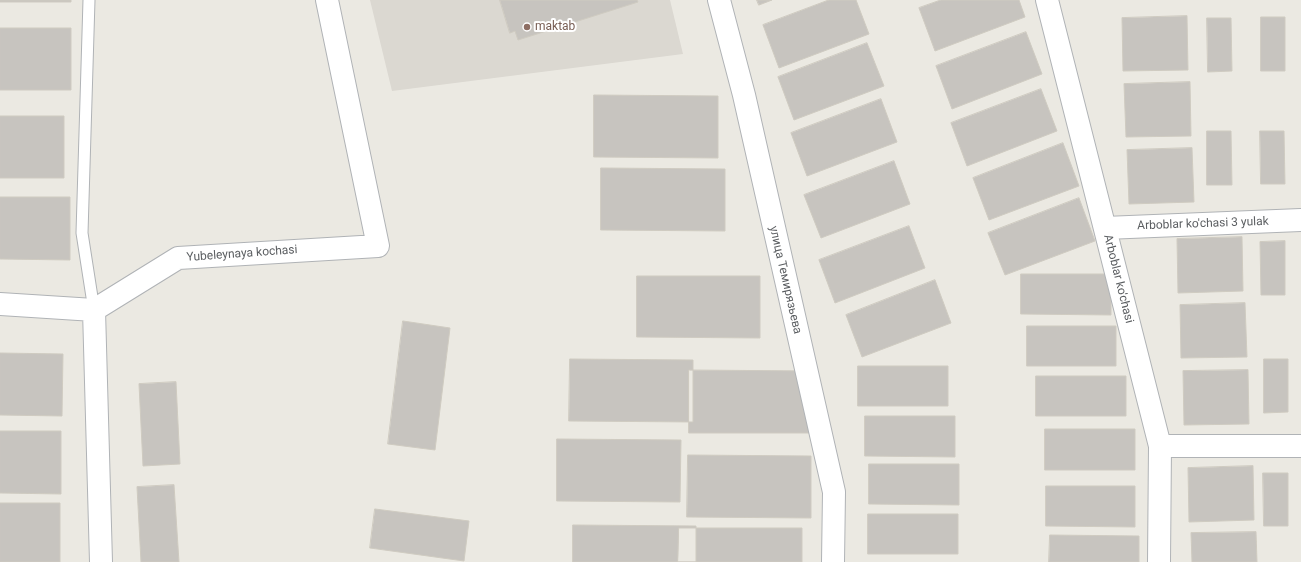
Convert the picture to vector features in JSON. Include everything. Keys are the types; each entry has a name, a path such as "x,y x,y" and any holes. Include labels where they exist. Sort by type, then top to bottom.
{"street":[{"name":"Yubeleynaya kochasi","path":"94,310 178,258 378,246 327,0"},
{"name":"улица Темирязьева","path":"719,0 744,95 834,492 834,562"},
{"name":"Arboblar ko'chasi","path":"1047,0 1160,446 1159,562"},
{"name":"Arboblar ko'chasi 3 yulak","path":"1105,228 1301,220"},
{"path":"0,304 94,310 101,562"},
{"path":"1160,446 1301,446"}],"lane":[{"path":"89,0 82,234 94,310"}],"shaded area":[{"name":"maktab","path":"370,0 670,0 683,54 392,91"}],"building":[{"path":"0,0 71,0 71,2 0,2"},
{"path":"500,0 637,0 638,2 518,40 515,31 510,33"},
{"path":"757,0 772,0 759,5"},
{"path":"829,0 856,0 869,34 779,68 763,25"},
{"path":"941,0 1019,0 1025,17 935,51 919,8"},
{"path":"1187,16 1188,70 1123,71 1122,18"},
{"path":"1261,17 1285,17 1285,71 1261,71"},
{"path":"1207,18 1231,18 1232,71 1208,72"},
{"path":"0,28 71,28 71,90 0,90"},
{"path":"1026,32 1042,74 952,109 936,66"},
{"path":"867,43 884,86 794,120 778,77"},
{"path":"1190,82 1191,136 1126,137 1124,84"},
{"path":"1041,89 1057,131 967,166 951,123"},
{"path":"594,95 718,96 718,158 594,157"},
{"path":"881,99 897,142 807,176 791,133"},
{"path":"0,116 64,116 64,178 0,178"},
{"path":"1207,131 1231,131 1232,185 1207,185"},
{"path":"1260,131 1284,131 1285,184 1261,184"},
{"path":"1063,143 1079,186 989,220 973,178"},
{"path":"1192,148 1194,202 1129,204 1127,150"},
{"path":"894,161 910,204 821,238 804,195"},
{"path":"601,168 725,169 725,231 601,230"},
{"path":"0,197 70,197 70,260 0,259"},
{"path":"1079,198 1095,241 1005,275 988,233"},
{"path":"909,226 925,268 835,303 819,260"},
{"path":"1242,237 1243,291 1178,293 1177,239"},
{"path":"1285,241 1285,295 1261,295 1260,242"},
{"path":"1021,274 1111,274 1111,315 1021,314"},
{"path":"637,276 760,276 760,338 637,337"},
{"path":"935,280 951,323 862,357 846,315"},
{"path":"1245,303 1247,357 1181,358 1180,305"},
{"path":"403,321 450,328 435,450 388,444"},
{"path":"1027,326 1116,326 1116,366 1027,366"},
{"path":"0,353 63,354 62,416 0,415"},
{"path":"570,359 693,360 693,422 569,421"},
{"path":"1264,359 1288,359 1288,412 1264,413"},
{"path":"858,366 948,366 948,406 858,406"},
{"path":"689,370 813,371 813,433 689,433"},
{"path":"1248,370 1249,424 1184,425 1183,371"},
{"path":"1036,376 1126,376 1126,416 1036,416"},
{"path":"176,382 180,464 143,466 139,384"},
{"path":"865,416 955,416 955,457 865,456"},
{"path":"1045,429 1135,429 1135,470 1045,470"},
{"path":"0,431 61,431 61,494 0,493"},
{"path":"557,439 681,440 680,502 557,501"},
{"path":"688,455 811,456 811,518 687,517"},
{"path":"869,464 959,464 959,505 869,504"},
{"path":"1253,466 1254,520 1189,522 1188,468"},
{"path":"1263,473 1288,473 1288,526 1264,526"},
{"path":"174,485 179,562 141,562 137,487"},
{"path":"1046,486 1135,486 1135,527 1046,526"},
{"path":"0,503 60,503 60,562 0,562"},
{"path":"375,509 469,521 464,561 370,548"},
{"path":"868,514 958,514 958,554 868,554"},
{"path":"573,525 696,526 696,562 573,562"},
{"path":"679,528 802,528 802,562 678,562"},
{"path":"1256,532 1257,562 1192,562 1191,533"},
{"path":"1050,535 1139,536 1139,562 1049,562"}],"place":[{"name":"maktab","path":"527,27"}]}
